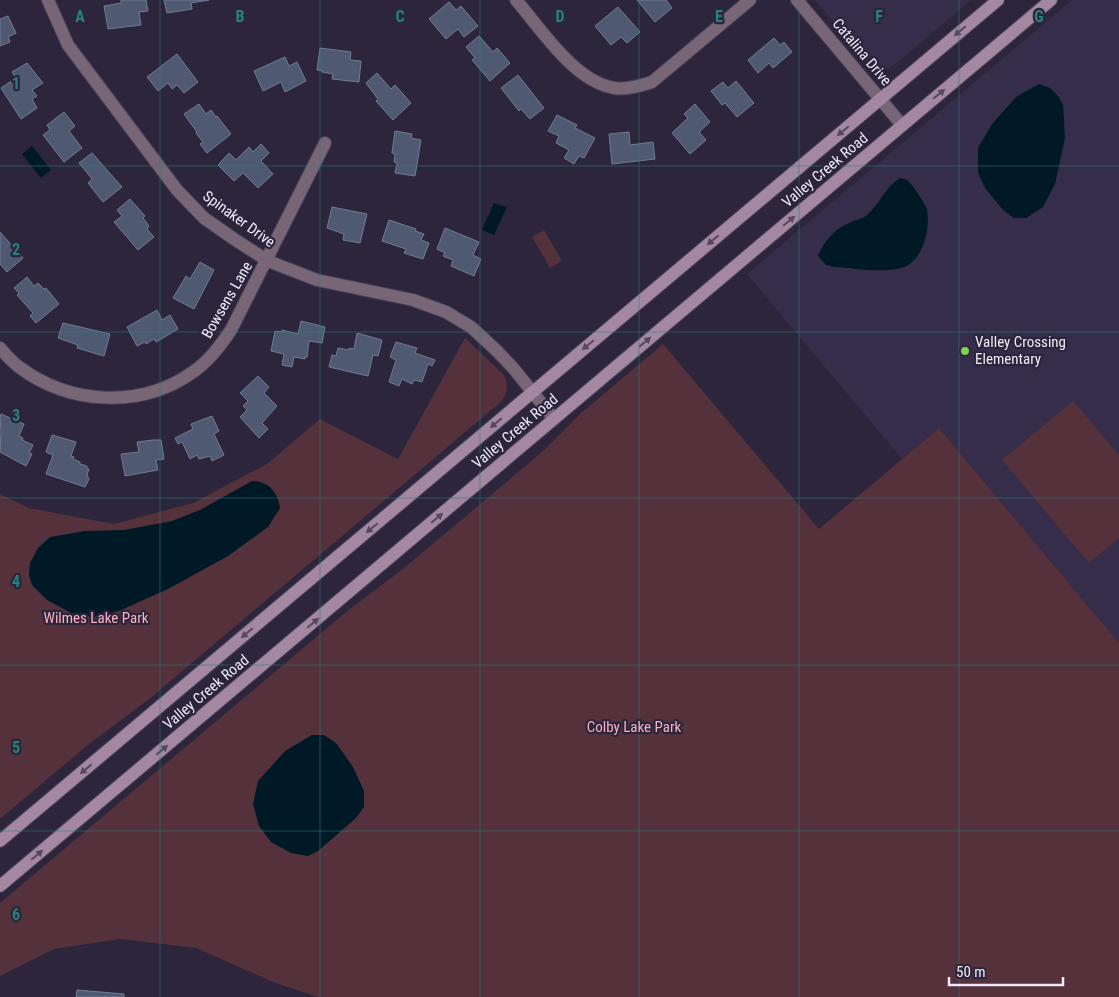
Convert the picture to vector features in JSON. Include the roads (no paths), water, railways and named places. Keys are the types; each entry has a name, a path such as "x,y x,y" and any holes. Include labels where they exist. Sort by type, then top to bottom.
{"main road":[{"name":"Valley Creek Road","path":"0,841 998,0"},
{"name":"Valley Creek Road","path":"0,886 1051,0"}],"street":[{"name":"Spinaker Drive","path":"48,0 68,45 177,190 204,218 234,240 268,261 317,280 413,300 446,312 471,327 497,351 554,419"},
{"path":"516,0 572,66 598,84 616,89 635,87 652,82 750,0"},
{"name":"Catalina Drive","path":"796,0 902,126"},
{"name":"Bowsens Lane","path":"0,348 18,366 38,379 61,390 87,396 113,399 141,395 170,387 194,372 214,354 231,330 268,261 325,143"}],"water":[{"path":"1039,84 1050,88 1063,105 1065,138 1055,184 1043,207 1026,218 1014,218 1003,210 985,188 978,173 978,148 992,124 1016,97"},
{"path":"32,146 51,170 41,178 22,154"},
{"path":"900,178 909,182 927,209 928,224 925,240 914,260 908,265 893,270 826,265 818,256 830,236 851,222 867,215 890,186"},
{"path":"494,203 507,207 494,235 482,230"},
{"path":"252,481 263,483 271,488 279,502 280,508 268,527 228,556 168,589 119,611 94,617 71,613 47,600 32,585 29,575 30,563 38,548 50,537 85,531 124,530 172,521 200,510"},
{"path":"312,735 324,735 336,743 353,767 364,791 364,807 356,818 318,851 308,856 291,853 271,842 259,826 253,804 258,781 285,751"}],"place":[{"name":"Valley Crossing Elementary","path":"965,351"}],"park label":[{"name":"Wilmes Lake Park","path":"96,618"},
{"name":"Colby Lake Park","path":"634,727"}]}
